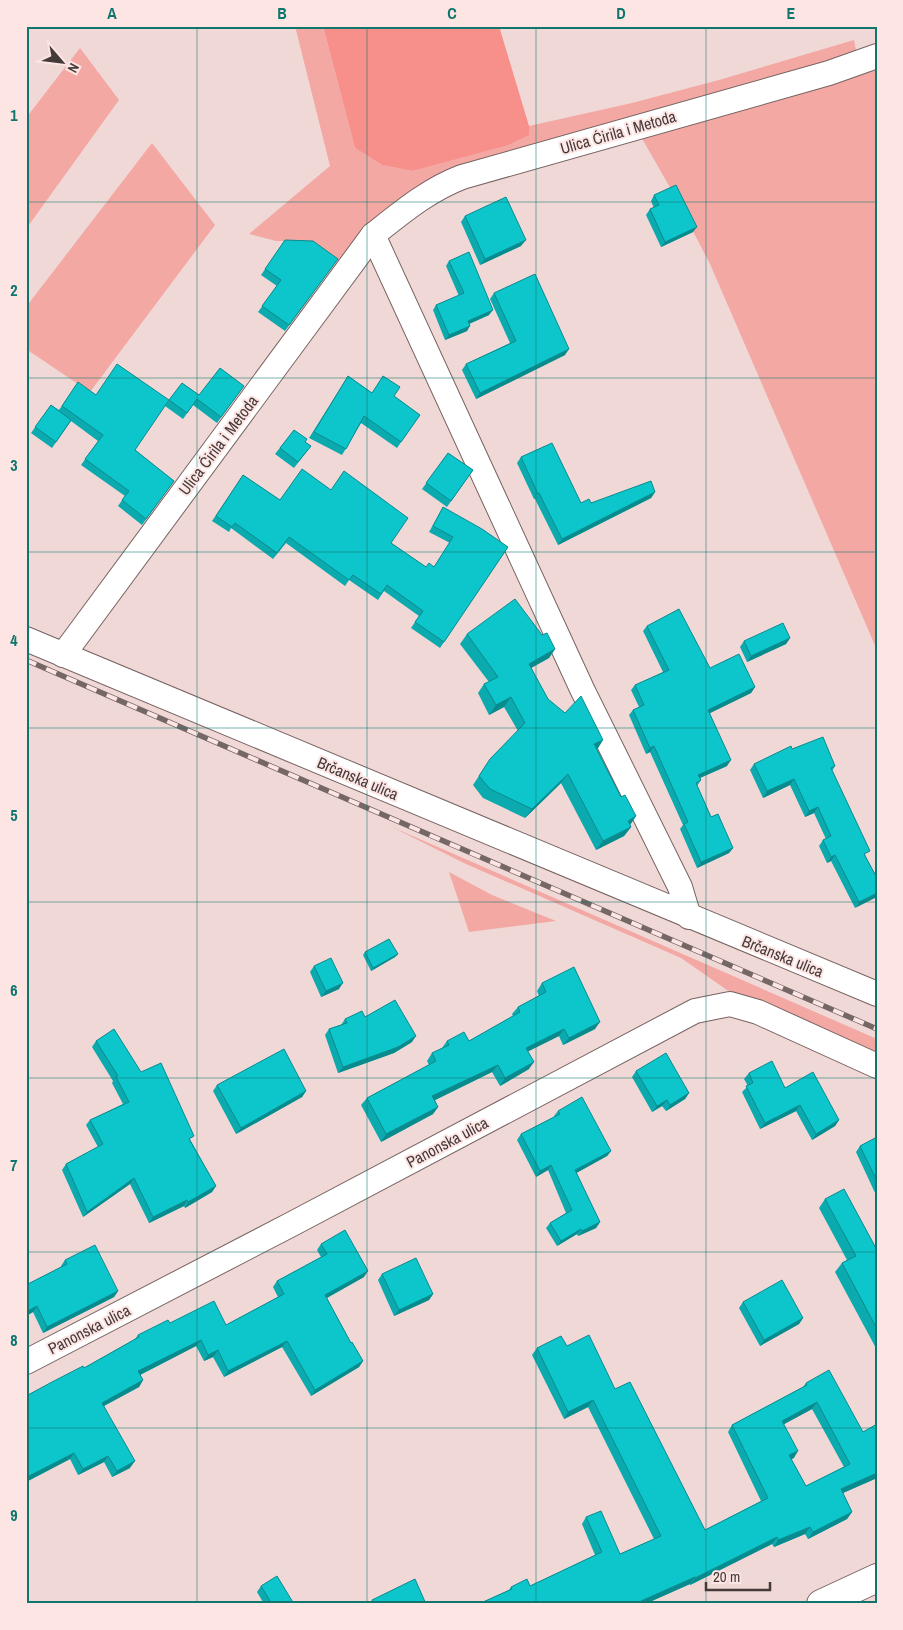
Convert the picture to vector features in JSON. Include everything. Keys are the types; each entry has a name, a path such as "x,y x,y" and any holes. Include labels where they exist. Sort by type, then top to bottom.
{"main road":[{"path":"821,1604 877,1578"}],"street":[{"name":"Ulica Ćirila i Metoda","path":"63,655 373,236 419,200 443,184 462,177 829,73 877,56"},
{"path":"373,236 582,689 680,887 689,917"},
{"name":"Brčanska ulica","path":"26,639 877,994"},
{"name":"Panonska ulica","path":"26,1362 695,1011 730,1004 758,1012 877,1066"}],"shaded area":[{"path":"295,26 323,26 355,148 382,165 412,171 529,135 529,126 632,103 719,80 854,40 857,55 664,111 578,131 520,149 339,261 313,241 276,241 249,234 330,166"},
{"path":"323,26 499,26 529,126 529,135 508,145 412,171 382,165 355,148"},
{"path":"80,48 119,100 26,229 26,118"},
{"path":"877,65 877,650 710,264 640,135"},
{"path":"152,143 215,225 90,392 26,349 26,307"},
{"path":"392,827 877,1039 877,1057 727,990 681,958 466,864"},
{"path":"449,872 492,895 556,921 469,932"}],"building":[{"path":"676,185 697,227 665,242 650,209 659,205 654,195"},
{"path":"506,197 526,240 485,259 465,216"},
{"path":"285,240 313,241 338,259 289,325 262,306 281,280 265,269"},
{"path":"469,252 493,310 468,321 470,326 449,335 436,305 464,293 449,261"},
{"path":"535,274 569,349 480,393 466,364 516,341 494,293"},
{"path":"117,364 169,400 135,450 174,481 146,519 122,500 129,491 85,459 103,435 62,406 78,382 96,395"},
{"path":"220,368 244,386 221,417 197,399 187,413 169,400 182,383 199,395"},
{"path":"348,376 372,393 383,376 400,387 394,396 420,415 401,442 364,416 346,449 314,432"},
{"path":"51,405 71,420 56,442 35,427"},
{"path":"294,430 307,439 305,442 311,446 298,462 280,448"},
{"path":"552,443 581,503 589,499 591,503 651,481 655,492 562,539 521,457"},
{"path":"448,453 473,470 451,501 426,483"},
{"path":"302,469 331,490 344,471 408,518 391,543 426,567 429,563 434,567 453,537 433,526 443,507 482,529 508,547 444,642 415,622 423,611 387,585 381,594 353,575 349,580 289,537 277,553 235,523 232,527 216,516 243,475 280,500"},
{"path":"515,599 542,635 547,633 555,649 529,664 548,699 565,713 581,696 603,740 594,744 621,797 625,795 636,816 628,821 631,827 603,841 568,774 532,809 490,789 479,776 490,759 525,723 511,697 496,705 484,684 498,677 467,634"},
{"path":"679,609 710,668 739,654 755,687 708,710 731,760 698,775 701,780 696,783 711,817 718,814 733,848 701,862 684,824 688,822 654,746 650,748 633,710 644,705 635,685 669,670 647,626"},
{"path":"783,623 790,638 751,656 744,641"},
{"path":"823,737 835,766 831,768 870,851 864,854 877,878 877,893 859,902 835,855 831,857 823,840 831,836 818,807 809,811 794,779 767,791 754,764 791,746 792,749"},
{"path":"389,939 398,954 373,968 365,952"},
{"path":"331,958 343,983 326,991 314,966"},
{"path":"574,967 600,1022 569,1038 564,1029 526,1048 534,1062 505,1078 498,1065 432,1096 438,1107 386,1134 367,1098 436,1061 432,1053 449,1045 447,1041 464,1032 469,1041 520,1012 518,1007 546,992 542,983"},
{"path":"395,1000 416,1036 398,1047 343,1067 329,1029 347,1023 345,1019 362,1011 365,1017"},
{"path":"114,1029 141,1072 161,1063 194,1136 189,1139 216,1186 188,1202 187,1200 153,1217 134,1178 87,1212 66,1164 103,1144 90,1120 129,1102 116,1077 118,1076 96,1041"},
{"path":"284,1049 306,1091 241,1128 217,1085"},
{"path":"666,1053 689,1093 670,1105 667,1100 657,1106 636,1071"},
{"path":"772,1061 785,1088 813,1072 839,1120 816,1134 800,1105 765,1123 746,1086 753,1083 749,1073"},
{"path":"582,1097 611,1151 575,1170 600,1222 582,1231 581,1229 561,1241 550,1223 572,1210 551,1165 540,1171 521,1134 560,1114 558,1111"},
{"path":"877,1137 877,1181 860,1146"},
{"path":"844,1189 877,1250 877,1329 842,1263 856,1256 825,1199"},
{"path":"345,1230 368,1271 325,1295 363,1361 315,1390 287,1341 228,1371 218,1350 208,1355 201,1340 138,1371 143,1380 102,1403 135,1461 117,1471 108,1456 83,1469 74,1453 29,1476 26,1471 26,1396 83,1366 84,1368 139,1337 138,1335 168,1320 170,1323 214,1301 226,1325 284,1294 277,1281 327,1254 321,1244"},
{"path":"95,1245 118,1291 47,1327 37,1306 26,1312 26,1285 67,1264 65,1260"},
{"path":"416,1258 433,1294 399,1310 382,1274"},
{"path":"782,1280 803,1318 764,1340 743,1302"},
{"path":"589,1335 615,1389 630,1382 705,1530 768,1498 732,1425 807,1385 806,1383 829,1370 863,1432 877,1424 877,1473 841,1489 852,1512 813,1532 810,1527 778,1540 777,1537 695,1578 641,1601 642,1604 484,1604 483,1602 512,1589 511,1587 527,1579 530,1586 602,1552 586,1517 601,1511 620,1554 661,1536 593,1400 568,1412 537,1348 561,1336 567,1346","holes":["817,1402 850,1464 806,1486 789,1455 798,1451 782,1421"]},
{"path":"277,1576 294,1604 272,1604 261,1586"},
{"path":"415,1579 426,1604 375,1604 372,1600"}],"railway":[{"path":"26,660 877,1029"}]}
